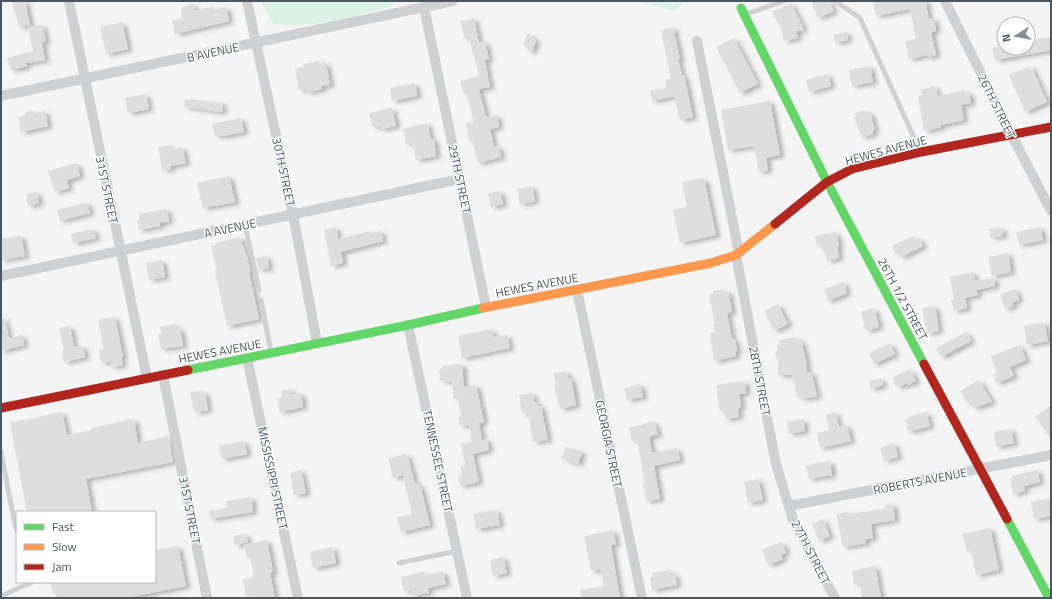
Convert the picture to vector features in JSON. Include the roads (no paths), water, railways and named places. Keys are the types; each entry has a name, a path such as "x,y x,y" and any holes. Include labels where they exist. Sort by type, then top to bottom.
{"main road":[{"name":"26TH 1/2 STREET","path":"742,12 827,182 1049,598"},
{"name":"HEWES AVENUE","path":"1,408 318,344 486,307 711,263 737,254 827,182 852,169 921,152 1051,126"}],"street":[{"name":"31ST STREET","path":"69,1 146,378"},
{"name":"30TH STREET","path":"247,1 293,214 318,344"},
{"name":"B AVENUE","path":"1,96 453,1"},
{"name":"26TH STREET","path":"945,1 1051,211"},
{"name":"29TH STREET","path":"424,7 486,307"},
{"name":"28TH STREET","path":"696,41 776,464 789,506"},
{"name":"A AVENUE","path":"1,276 460,179"},
{"name":"GEORGIA STREET","path":"577,290 642,598"},
{"name":"TENNESSEE STREET","path":"408,325 467,598"},
{"name":"MISSISSIPPI STREET","path":"247,358 298,598"},
{"name":"31ST STREET","path":"163,375 207,598"},
{"name":"ROBERTS AVENUE","path":"789,506 1051,455"},
{"name":"27TH STREET","path":"789,506 793,520 835,598"}],"lane":[{"path":"742,12 785,1"},
{"path":"835,1 860,18 921,152"},
{"path":"244,225 259,290"},
{"path":"261,300 272,353"},
{"path":"1,452 16,527"},
{"path":"399,563 457,551"},
{"path":"1,596 30,583"}]}
